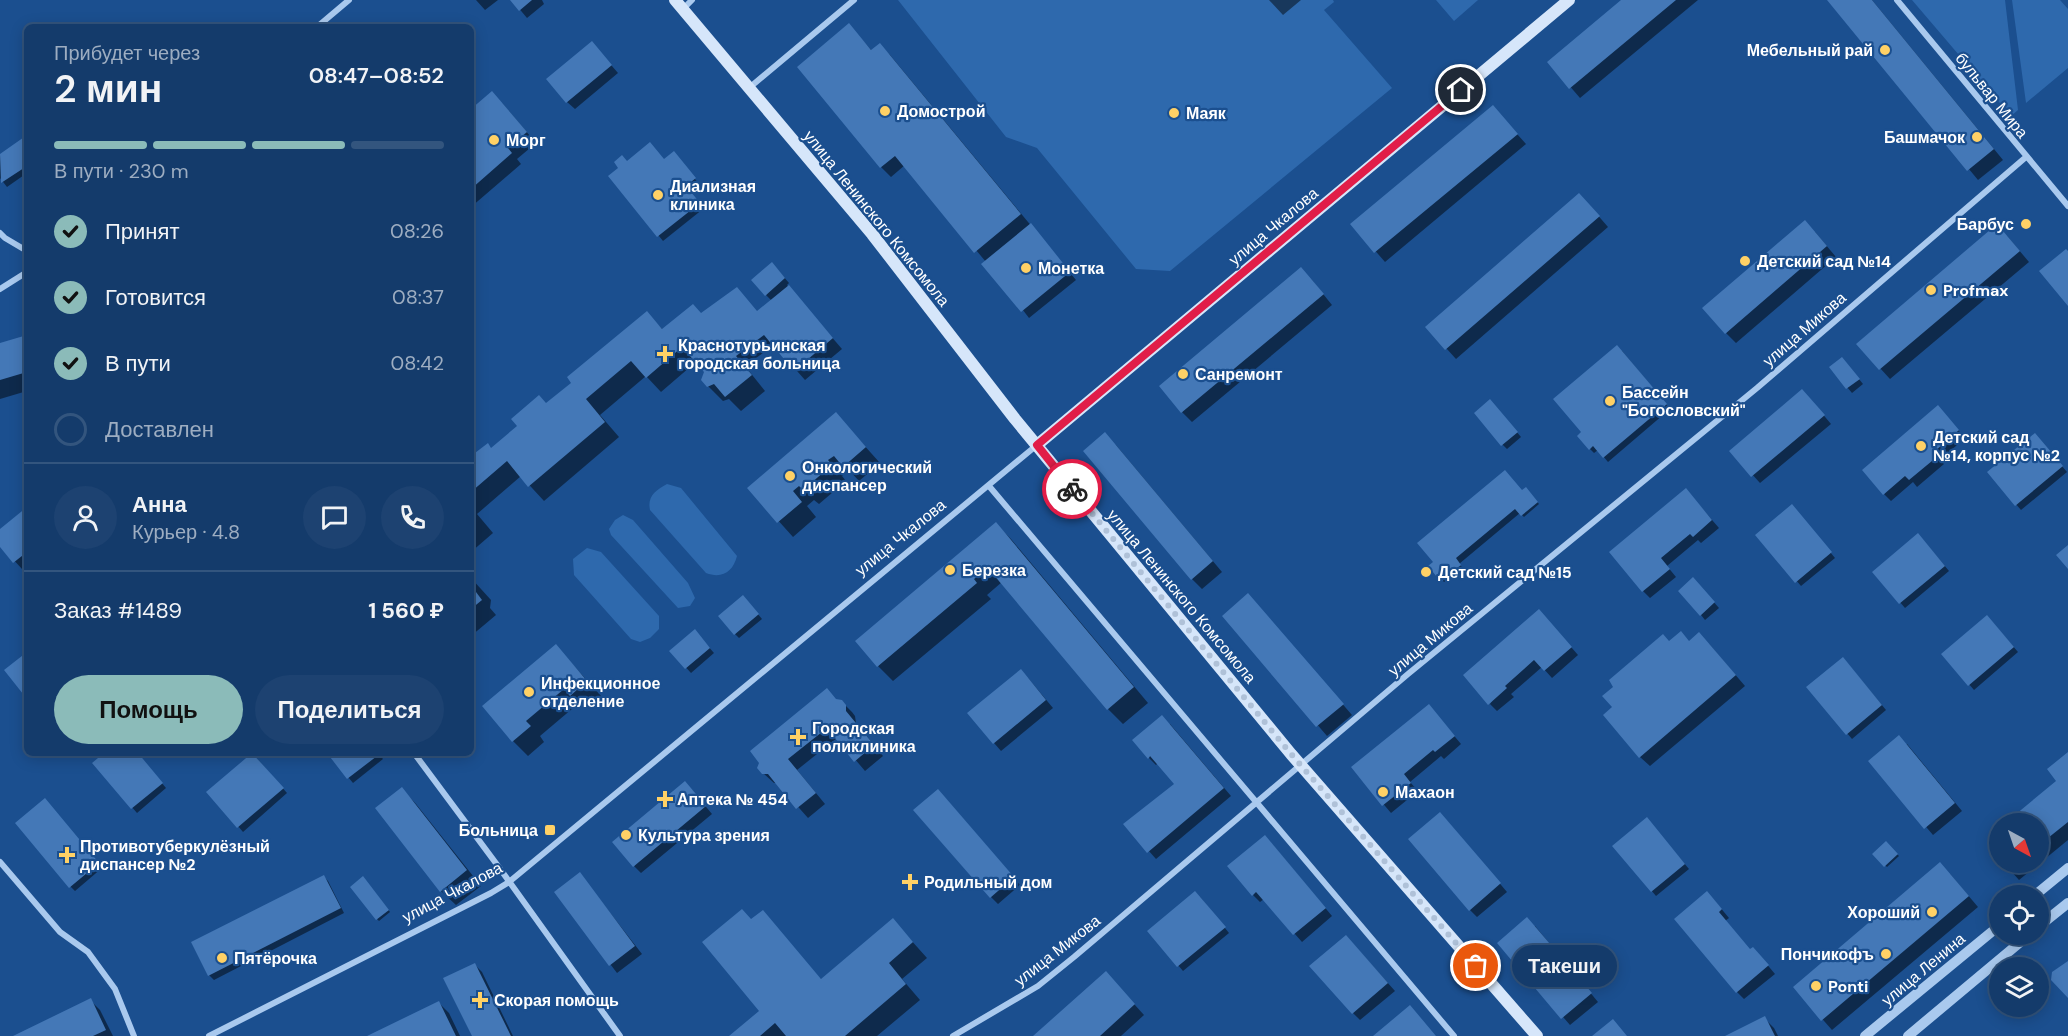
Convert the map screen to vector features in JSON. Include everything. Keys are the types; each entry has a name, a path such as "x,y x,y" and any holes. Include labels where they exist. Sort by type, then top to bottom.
{"main road":[{"name":"улица Чкалова","path":"1037,445 1569,0"},
{"name":"улица Ленинского Комсомола","path":"683,3 748,88 872,234 1037,445 1301,765 1537,1036"}],"street":[{"path":"321,24 349,0"},
{"path":"748,88 854,0"},
{"name":"бульвар Мира","path":"1897,0 2068,206"},
{"name":"улица Микова","path":"953,1036 1038,986 1256,801 1550,557 1693,442 2026,157"},
{"path":"0,233 24,249"},
{"path":"0,289 24,274"},
{"name":"улица Чкалова","path":"209,1036 509,882 1037,445"},
{"path":"989,486 1454,1036"},
{"path":"416,756 620,1036"},
{"path":"0,862 60,932 88,952 115,989 134,1036"},
{"path":"2047,885 2068,868"},
{"path":"2049,918 2068,903"},
{"name":"улица Ленина","path":"1865,1036 1989,933"},
{"path":"1908,1036 2017,945"}],"shaded area":[{"name":"Маяк","path":"898,0 1333,0 1334,2 1324,10 1392,88 1170,271 1136,269 1037,148 1006,137"},
{"path":"1436,0 1478,0 1454,21"},
{"path":"1912,0 2005,0 2018,110 2011,116"},
{"path":"2012,0 2060,0 2068,9 2068,68 2026,103"},
{"path":"667,484 681,488 737,556 733,566 726,573 712,575 706,573 650,510 651,497"},
{"path":"623,515 633,520 688,583 695,598 690,606 678,608 611,535 609,529 615,520"},
{"path":"587,548 601,552 659,616 659,629 650,638 640,642 631,639 574,575 573,559"}],"building":[{"path":"510,0 532,0 519,11"},
{"path":"1621,0 1676,0 1569,89 1547,62"},
{"path":"1827,0 1872,0 1994,149 1967,171"},
{"name":"Домострой","path":"849,23 871,50 880,43 1021,214 974,253 895,156 880,168 797,67"},
{"path":"592,41 612,65 566,103 546,79"},
{"name":"Морг","path":"492,91 527,132 508,148 512,153 474,186 474,106"},
{"path":"1493,105 1518,134 1374,253 1350,224"},
{"path":"24,137 24,168 1,183 0,154"},
{"name":"Диализная клиника","path":"650,142 664,159 674,151 696,178 686,186 700,203 657,237 608,176 618,168 614,162 622,155 627,161"},
{"path":"1579,193 1600,216 1445,350 1425,327"},
{"path":"1805,220 1827,246 1725,334 1702,308"},
{"name":"Монетка","path":"1031,223 1070,272 1021,312 981,264"},
{"path":"1997,224 2020,251 1879,370 1856,344"},
{"path":"2066,249 2068,251 2068,306 2039,271"},
{"path":"772,262 785,278 765,296 751,280"},
{"path":"1301,267 1324,294 1181,413 1159,386"},
{"path":"789,285 833,338 794,371 764,335 736,356 752,375 725,397 714,384 707,387 701,380 704,372 682,347 646,378 631,361 586,399 605,422 528,487 507,461 474,489 474,454 488,443 491,448 517,426 511,419 539,395 546,403 571,383 567,377 647,311 662,329 693,304 701,313 737,287 757,311"},
{"path":"24,336 24,373 0,380 0,343"},
{"name":"Бассейн \"Богословский\"","path":"1617,345 1667,404 1603,458 1593,446 1589,450 1577,436 1581,432 1553,399"},
{"path":"1842,357 1860,379 1846,389 1829,367"},
{"path":"1802,389 1825,415 1751,477 1729,451"},
{"path":"1490,399 1518,432 1501,446 1474,413"},
{"path":"1938,405 1959,430 1934,452 1938,456 1909,480 1905,476 1883,495 1862,470"},
{"name":"Онкологический диспансер","path":"836,412 866,447 843,467 834,456 828,460 832,465 803,490 799,486 793,491 802,502 777,523 747,488"},
{"path":"1105,432 1213,561 1191,580 1083,451"},
{"path":"2035,433 2063,466 2015,506 1987,472"},
{"path":"1505,470 1522,490 1526,487 1538,502 1521,516 1515,509 1456,558 1461,565 1441,582 1428,566 1433,562 1417,543"},
{"path":"1686,488 1712,520 1693,537 1690,534 1661,558 1670,569 1642,592 1609,552"},
{"path":"1792,504 1832,552 1795,583 1755,535"},
{"path":"24,509 24,554 13,563 0,547 0,529"},
{"path":"996,522 1134,687 1107,710 988,568 974,579 977,583 877,667 855,641"},
{"path":"1918,533 1945,566 1899,604 1872,572"},
{"path":"2068,545 2068,569 2056,555"},
{"path":"1693,577 1715,602 1700,616 1678,591"},
{"path":"474,580 476,592 482,600 474,607"},
{"path":"1248,593 1344,704 1316,727 1222,616"},
{"path":"743,595 759,614 734,635 718,616"},
{"path":"1539,609 1572,647 1544,671 1534,660 1488,705 1463,675"},
{"path":"1987,615 2014,647 1968,686 1941,654"},
{"path":"695,629 710,648 685,669 669,651"},
{"path":"1681,631 1689,641 1699,632 1736,675 1639,758 1603,715 1612,707 1602,696 1613,687 1609,680 1663,634 1669,641"},
{"name":"Инфекционное отделение","path":"556,644 587,681 570,696 564,689 526,721 531,726 512,742 482,706"},
{"path":"24,654 24,695 4,670"},
{"path":"1843,657 1882,705 1846,735 1806,687"},
{"path":"1021,669 1046,700 993,744 967,713"},
{"path":"827,688 836,699 842,700 846,705 846,711 874,745 854,762 827,728 788,759 816,793 796,809 768,774 762,774 757,768 759,763 750,751"},
{"path":"1429,704 1455,736 1435,752 1433,750 1404,774 1411,783 1382,806 1351,767"},
{"path":"1162,715 1224,788 1147,853 1123,824 1174,784 1150,756 1148,759 1132,740"},
{"path":"1899,735 1955,803 1924,829 1868,761"},
{"path":"2068,752 2068,822 2049,837 2049,813 2017,813 2056,781 2047,769"},
{"path":"100,756 140,756 163,783 131,809 92,763"},
{"path":"248,756 255,756 284,788 237,828 206,792"},
{"path":"329,756 377,756 347,779"},
{"path":"685,781 706,806 633,867 612,842"},
{"path":"402,787 467,870 440,892 375,808"},
{"path":"938,789 1014,877 990,898 913,810"},
{"path":"45,798 99,863 69,888 15,823"},
{"path":"1440,812 1501,883 1469,911 1408,839"},
{"path":"1647,817 1685,864 1651,892 1612,846"},
{"path":"1265,835 1326,908 1293,935 1256,892 1252,896 1227,866"},
{"path":"1886,841 1898,854 1884,867 1872,854"},
{"path":"1940,862 1969,896 1821,1021 1793,987"},
{"path":"580,872 635,946 609,966 554,892"},
{"path":"324,875 341,908 208,976 191,942"},
{"path":"363,876 389,910 376,920 350,887"},
{"path":"1195,891 1226,927 1177,967 1147,931"},
{"path":"1707,891 1722,909 1719,912 1750,949 1753,947 1769,965 1736,993 1674,919"},
{"path":"742,909 751,919 763,910 821,979 893,918 913,942 889,963 906,984 845,1036 786,1036 775,1023 760,1036 729,1036 759,1011 702,942"},
{"path":"1527,917 1592,993 1561,1019 1497,943"},
{"path":"1346,935 1388,983 1352,1014 1309,966"},
{"path":"2068,961 2068,998 2051,980 2052,972"},
{"path":"475,963 511,1036 472,1036 443,978"},
{"path":"1106,971 1135,1004 1100,1036 1033,1036"},
{"path":"91,998 106,1030 93,1036 13,1036"},
{"path":"439,1001 456,1036 367,1036"},
{"path":"1410,1005 1436,1036 1373,1036"},
{"path":"1765,1016 1775,1036 1725,1036"},
{"path":"1613,1019 1627,1036 1592,1036"}],"way so far":[{"path":"1072,489 1291,754 1476,966"}],"place":[{"name":"Мебельный рай","path":"1885,50"},
{"name":"Домострой","path":"885,111"},
{"name":"Маяк","path":"1174,113"},
{"name":"Башмачок","path":"1977,137"},
{"name":"Морг","path":"494,140"},
{"name":"Диализная клиника","path":"658,195"},
{"name":"Барбус","path":"2026,224"},
{"name":"Детский сад №14","path":"1745,261"},
{"name":"Монетка","path":"1026,268"},
{"name":"Profmax","path":"1931,290"},
{"name":"Краснотурьинская городская больница","path":"665,354"},
{"name":"Санремонт","path":"1183,374"},
{"name":"Бассейн \"Богословский\"","path":"1610,401"},
{"name":"Детский сад №14, корпус №2","path":"1921,446"},
{"name":"Онкологический диспансер","path":"790,476"},
{"name":"Березка","path":"950,570"},
{"name":"Детский сад №15","path":"1426,572"},
{"name":"Инфекционное отделение","path":"529,692"},
{"name":"Городская поликлиника","path":"798,737"},
{"name":"Махаон","path":"1383,792"},
{"name":"Аптека № 454","path":"665,799"},
{"name":"Больница","path":"550,830"},
{"name":"Культура зрения","path":"626,835"},
{"name":"Противотуберкулёзный диспансер №2","path":"67,855"},
{"name":"Родильный дом","path":"910,882"},
{"name":"Хороший","path":"1932,912"},
{"name":"Пончикофъ","path":"1886,954"},
{"name":"Пятёрочка","path":"222,958"},
{"name":"Такеши","path":"1476,966"},
{"name":"Ponti","path":"1816,986"},
{"name":"Скорая помощь","path":"480,1000"}],"route":[{"path":"1072,489 1037,445 1461,90"}]}
